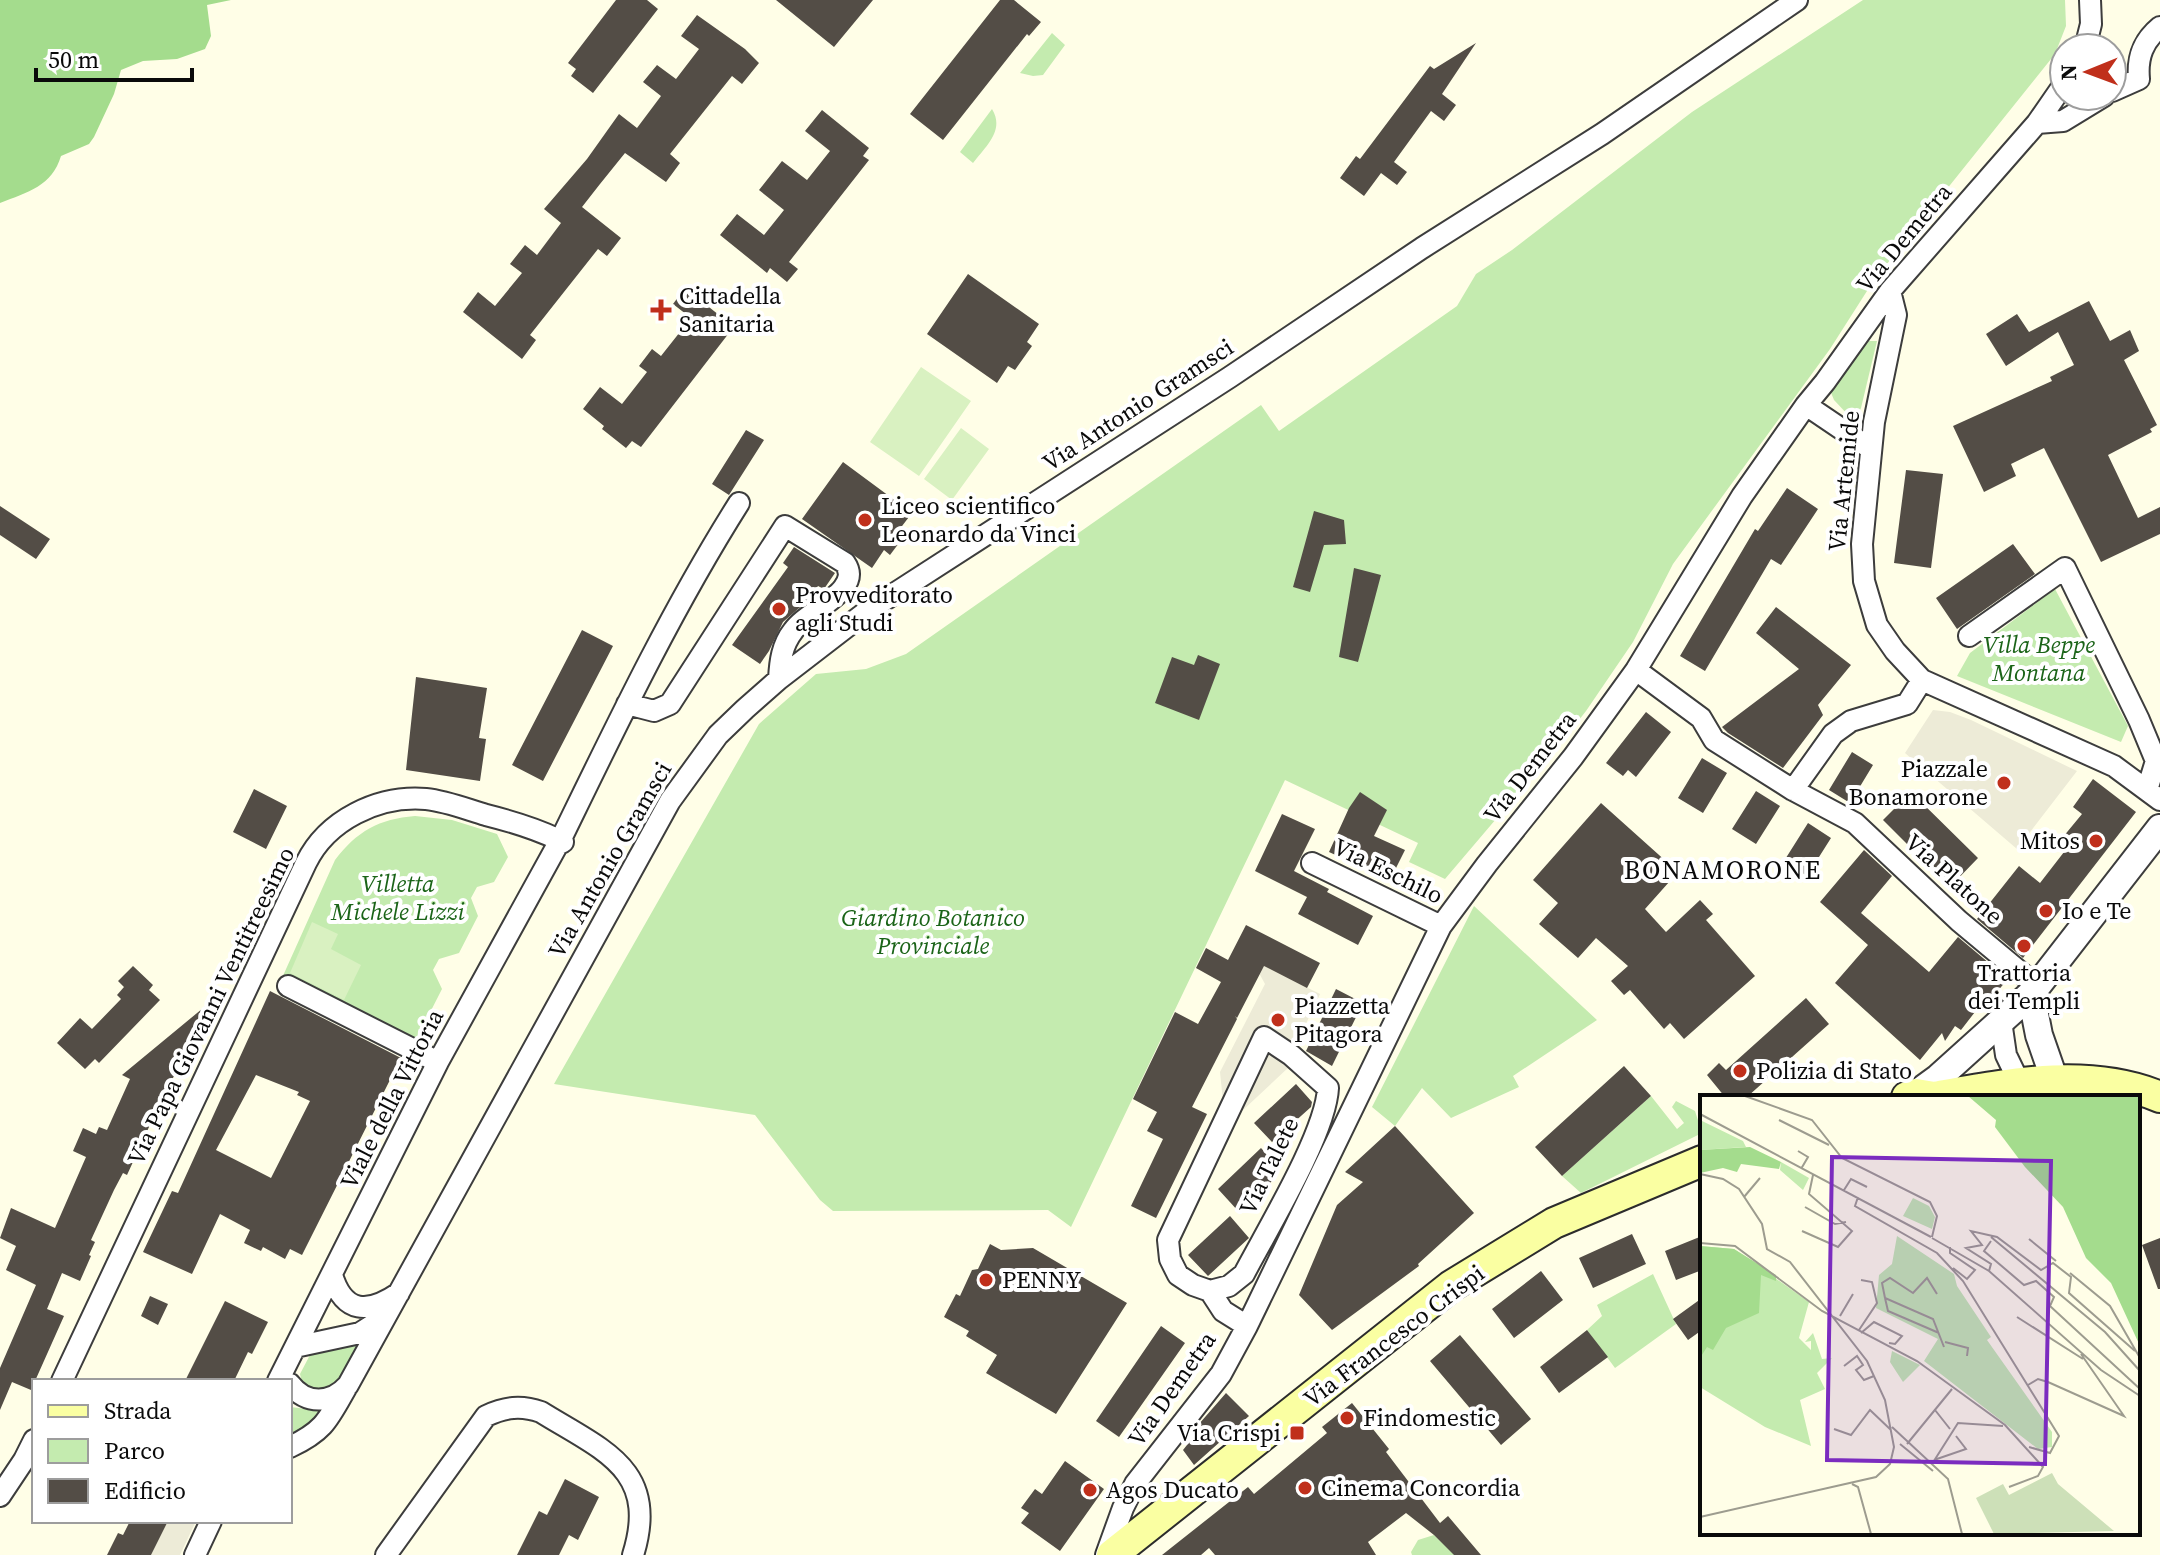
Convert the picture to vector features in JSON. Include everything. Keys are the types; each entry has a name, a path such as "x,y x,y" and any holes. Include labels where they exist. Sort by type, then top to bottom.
{"main road":[{"path":"1930,1095 2020,1084 2093,1081 2121,1085 2160,1097"},
{"name":"Via Francesco Crispi","path":"1112,1555 1451,1286 1554,1223 1700,1162"}],"street":[{"name":"Via Antonio Gramsci","path":"292,1446 313,1436 323,1426 348,1385 670,801 718,735 779,679 866,612 1230,377 1422,248 1602,134 1797,0"},
{"path":"2089,32 2090,0"},
{"path":"2128,84 2139,79 2137,63 2141,51 2148,38 2160,27"},
{"path":"2037,123 2048,107"},
{"path":"2037,123 2063,121 2078,112"},
{"name":"Via Demetra","path":"1106,1555 1135,1484 1221,1374 1247,1326 1441,926 1573,757 1636,670 1742,496 1890,291 2037,123"},
{"name":"Via Artemide","path":"1890,291 1896,315 1874,422 1862,544 1864,581 1877,625 1895,651 1922,680 2114,766 2153,795"},
{"path":"1806,405 1871,449"},
{"name":"Viale della Vittoria","path":"285,1378 295,1347 438,1062 559,840 627,704 739,503"},
{"path":"627,704 654,711 670,704 785,526 845,563 850,579 844,590 811,612 793,630 782,653 779,679"},
{"path":"1969,636 2065,568 2156,761 2153,795"},
{"name":"Via Platone","path":"1636,670 1701,718 1714,740 1793,790 1855,823 2034,990"},
{"path":"1793,790 1833,734 1851,721 1907,704 1922,680"},
{"name":"Via Papa Giovanni Ventitreesimo","path":"63,1379 312,851 323,838 361,811 383,803 416,799 456,806 532,828 559,840"},
{"path":"1923,1095 2034,990 2160,828"},
{"name":"Via Eschilo","path":"1312,863 1441,926"},
{"path":"288,986 438,1062"},
{"path":"2034,990 2039,1035 2055,1081"},
{"path":"2001,1021 2006,1055 2020,1084"},
{"name":"Via Talete","path":"1264,1037 1291,1055 1328,1088 1327,1104 1310,1145 1244,1274 1229,1286 1210,1291 1178,1275 1170,1259 1168,1240 1264,1037"},
{"path":"332,1275 337,1293 357,1307 377,1306 399,1293"},
{"path":"1210,1291 1223,1311 1247,1326"},
{"path":"295,1347 360,1333 386,1316"},
{"path":"292,1385 301,1395 317,1400 335,1397 348,1385"},
{"path":"386,1555 486,1416 511,1407 541,1412 614,1457 626,1470 640,1505 633,1555"},
{"path":"0,1496 32,1444"},
{"path":"195,1555 210,1523"}],"green space":[{"path":"0,0 231,0 207,5 211,36 205,49 177,59 143,61 121,70 114,94 89,144 61,156 52,174 38,187 0,203"},
{"name":"Giardino Botanico Provinciale","path":"1863,0 2065,0 2064,32 2048,32 2048,63 1874,280 1830,349 1673,564 1633,642 1586,711 1445,879 1409,862 1418,843 1285,780 1071,1227 1048,1210 833,1211 820,1200 755,1115 554,1084 759,724 816,674 866,669 906,654 1261,405 1279,431 1457,306 1476,274 1692,112"},
{"path":"1052,33 1065,45 1043,75 1020,73"},
{"path":"992,109 995,131 973,163 960,152"},
{"path":"1869,341 1877,341 1861,408 1857,416 1849,416 1834,400 1830,390"},
{"path":"921,367 971,401 919,476 870,442"},
{"path":"961,428 989,449 952,500 924,479"},
{"name":"Villa Beppe Montana","path":"2055,589 2128,726 2121,742 1957,676 1970,653"},
{"name":"Villetta Michele Lizzi","path":"415,816 452,820 497,834 508,857 494,882 477,887 471,898 478,916 459,953 439,959 433,970 442,989 415,1042 282,978 335,860 343,850 370,828 390,820"},
{"path":"1474,906 1597,1020 1513,1076 1519,1087 1451,1118 1422,1088 1395,1126 1372,1107"},
{"path":"312,922 338,934 331,949 361,965 344,1000 290,973"},
{"path":"1651,1096 1677,1129 1684,1123 1672,1107 1676,1101 1695,1111 1700,1134 1581,1193 1562,1176"},
{"path":"1653,1274 1676,1324 1615,1368 1587,1330 1602,1316 1597,1305"},
{"path":"365,1340 337,1385 314,1388 302,1382 300,1374 311,1353"},
{"path":"292,1407 325,1411 325,1416 292,1437"},
{"path":"1434,1535 1455,1555 1412,1555 1418,1540"}],"shaded area":[{"name":"Piazzale Bonamorone","path":"1933,710 1971,720 2077,771 2017,849 1905,753"},
{"name":"Piazzetta Pitagora","path":"1262,965 1320,994 1291,1055 1289,1067 1242,1111 1228,1110 1223,1101 1220,1072 1265,984 1259,973"},
{"path":"167,1523 195,1523 180,1555 151,1555"}],"building":[{"path":"616,0 647,0 658,9 593,93 571,76 576,69 568,63"},
{"path":"776,0 873,0 834,47"},
{"path":"1000,0 1014,0 1041,22 1029,36 1027,34 943,140 910,114"},
{"path":"697,15 745,49 759,63 742,84 732,76 670,154 680,163 666,182 625,153 600,184 582,207 621,238 607,256 598,249 530,335 536,340 522,359 463,312 478,292 495,306 522,273 510,264 525,245 537,255 561,223 544,209 587,159 619,114 637,128 661,96 643,82 657,65 676,79 699,49 681,36"},
{"path":"1476,43 1442,94 1456,105 1444,121 1431,111 1394,162 1407,172 1397,185 1381,173 1364,196 1340,178 1356,156 1360,159 1430,66 1434,69"},
{"path":"822,110 869,148 863,156 869,160 789,262 798,269 787,282 770,268 767,273 720,235 737,214 764,235 784,210 759,190 782,161 807,180 830,151 805,131"},
{"path":"968,274 1039,324 1027,342 1032,346 1015,370 1008,366 997,383 927,334"},
{"path":"685,288 724,319 720,325 729,333 641,447 632,441 626,448 583,409 600,387 622,404 647,372 639,366 652,349 661,356 691,318 673,304"},
{"path":"2089,301 2110,341 2130,330 2139,351 2124,360 2157,425 2150,429 2152,432 2108,455 2138,518 2160,507 2160,534 2101,562 2044,448 2011,464 2016,476 1984,492 1953,426 2052,381 2050,377 2074,365 2058,332 2006,366 1986,334 2017,314 2029,332"},
{"path":"746,430 764,440 729,495 712,484"},
{"path":"843,462 912,513 899,530 905,535 890,555 884,550 872,568 802,519"},
{"path":"1906,470 1943,474 1931,568 1894,563"},
{"path":"1787,488 1818,509 1781,565 1771,559 1705,671 1680,656 1755,529 1758,531"},
{"path":"0,506 50,539 36,559 0,535"},
{"path":"1314,511 1344,520 1346,544 1324,545 1310,592 1293,587"},
{"path":"2013,544 2035,574 1957,629 1936,598"},
{"name":"Provveditorato agli Studi","path":"794,547 835,573 824,589 818,586 806,602 783,622 760,664 732,645 788,567 783,563"},
{"path":"1354,568 1381,575 1358,662 1339,657"},
{"path":"1776,607 1851,665 1818,705 1823,715 1783,768 1722,727 1799,669 1756,633"},
{"path":"582,630 613,646 543,781 512,765"},
{"path":"1198,655 1220,664 1199,720 1155,703 1172,657 1194,665"},
{"path":"416,677 487,688 479,738 486,739 480,781 406,770"},
{"path":"1646,712 1671,732 1636,777 1628,770 1623,776 1606,763"},
{"path":"1852,752 1873,765 1850,803 1829,790"},
{"path":"1702,758 1727,773 1703,813 1678,798"},
{"path":"2093,779 2136,812 2023,958 1977,919 2019,866 2040,883 2071,843 2063,837 2082,814 2073,807"},
{"path":"254,789 287,806 266,849 233,832"},
{"path":"1756,791 1780,806 1756,844 1732,829"},
{"path":"1360,792 1387,810 1374,836 1405,850 1390,880 1329,852 1349,808"},
{"path":"1911,792 1978,858 1950,887 1883,820"},
{"path":"1601,803 1678,872 1645,909 1666,932 1700,900 1713,914 1706,920 1755,976 1684,1039 1670,1023 1664,1029 1630,990 1624,995 1611,981 1628,966 1596,938 1578,958 1539,924 1558,903 1533,880"},
{"path":"1282,814 1315,829 1294,871 1373,916 1358,945 1298,914 1307,897 1255,871"},
{"path":"1808,823 1831,838 1807,876 1784,861"},
{"path":"1864,850 1892,876 1861,913 1929,972 1958,937 2008,979 1988,1002 1985,999 1961,1030 1955,1026 1945,1041 1942,1033 1920,1060 1835,983 1868,945 1820,902"},
{"path":"1246,925 1320,963 1307,988 1264,966 1237,1018 1235,1016 1237,1019 1192,1107 1207,1114 1156,1218 1131,1206 1163,1139 1147,1131 1157,1112 1133,1099 1175,1012 1198,1024 1221,982 1196,968 1206,948 1228,960"},
{"path":"133,966 153,985 149,990 160,1000 99,1063 95,1059 85,1069 57,1043 80,1018 92,1029 121,999 117,995 124,987 118,981"},
{"path":"1336,989 1363,1003 1332,1066 1306,1051"},
{"path":"270,991 401,1058 302,1255 290,1249 285,1259 263,1247 261,1251 244,1243 250,1230 220,1214 192,1274 143,1252 172,1191 178,1193","holes":["256,1075 299,1092 297,1095 310,1101 271,1178 216,1150"]},
{"path":"1806,998 1829,1024 1749,1095 1723,1095 1707,1075 1719,1063 1726,1070"},
{"path":"214,999 127,1175 123,1173 114,1190 91,1240 95,1242 80,1281 62,1273 47,1309 64,1316 36,1379 32,1379 31,1390 12,1382 0,1410 0,1368 36,1285 6,1270 16,1246 0,1238 11,1208 55,1228 86,1157 73,1151 83,1128 96,1134 99,1127 107,1130 130,1079 122,1075"},
{"path":"1624,1066 1651,1096 1562,1176 1535,1147"},
{"path":"1296,1084 1312,1102 1311,1107 1272,1142 1254,1123"},
{"path":"1395,1126 1474,1213 1419,1266 1332,1330 1299,1295 1337,1205 1363,1182 1345,1172"},
{"path":"1261,1148 1278,1167 1270,1175 1274,1179 1239,1212 1218,1189"},
{"path":"1230,1216 1249,1238 1208,1276 1188,1255"},
{"path":"1632,1234 1646,1264 1593,1288 1579,1258"},
{"path":"1700,1237 1700,1271 1676,1280 1665,1251"},
{"path":"2160,1238 2160,1289 2158,1289 2142,1245"},
{"path":"990,1244 1001,1250 1033,1248 1127,1303 1056,1414 986,1373 997,1355 966,1336 969,1331 944,1317 956,1294 960,1296 972,1270 978,1269"},
{"path":"1541,1271 1563,1300 1514,1338 1492,1309"},
{"path":"150,1296 168,1304 158,1325 141,1316"},
{"path":"1700,1299 1700,1331 1688,1340 1673,1319"},
{"path":"225,1301 268,1322 235,1379 186,1379"},
{"path":"1161,1326 1185,1343 1119,1437 1096,1421"},
{"path":"1587,1330 1608,1357 1559,1393 1540,1367"},
{"path":"1460,1335 1531,1419 1501,1445 1430,1361"},
{"path":"1226,1393 1249,1416 1194,1465 1183,1450 1195,1435 1192,1432"},
{"path":"1352,1403 1389,1449 1386,1452 1440,1523 1448,1516 1481,1555 1454,1555 1406,1513 1368,1542 1376,1555 1215,1555 1209,1548 1201,1555 1162,1555 1248,1487 1254,1494 1327,1433 1322,1427"},
{"path":"1065,1461 1104,1489 1060,1551 1021,1523 1029,1513 1021,1508 1035,1489 1042,1494"},
{"path":"565,1479 599,1497 578,1540 569,1535 559,1555 517,1555 539,1511 547,1515"},
{"path":"129,1523 167,1523 151,1555 107,1555 118,1533 123,1535"}],"place":[{"name":"Cittadella Sanitaria","path":"661,310"},
{"name":"Liceo scientifico Leonardo da Vinci","path":"865,520"},
{"name":"Provveditorato agli Studi","path":"779,609"},
{"name":"Piazzale Bonamorone","path":"2004,783"},
{"name":"Mitos","path":"2096,841"},
{"name":"Io e Te","path":"2046,911"},
{"name":"Trattoria dei Templi","path":"2024,946"},
{"name":"Piazzetta Pitagora","path":"1278,1020"},
{"name":"Polizia di Stato","path":"1740,1071"},
{"name":"PENNY","path":"986,1280"},
{"name":"Findomestic","path":"1347,1418"},
{"name":"Via Crispi","path":"1297,1433"},
{"name":"Cinema Concordia","path":"1305,1488"},
{"name":"Agos Ducato","path":"1090,1490"}],"district":[{"name":"BONAMORONE","path":"1723,870"}]}
